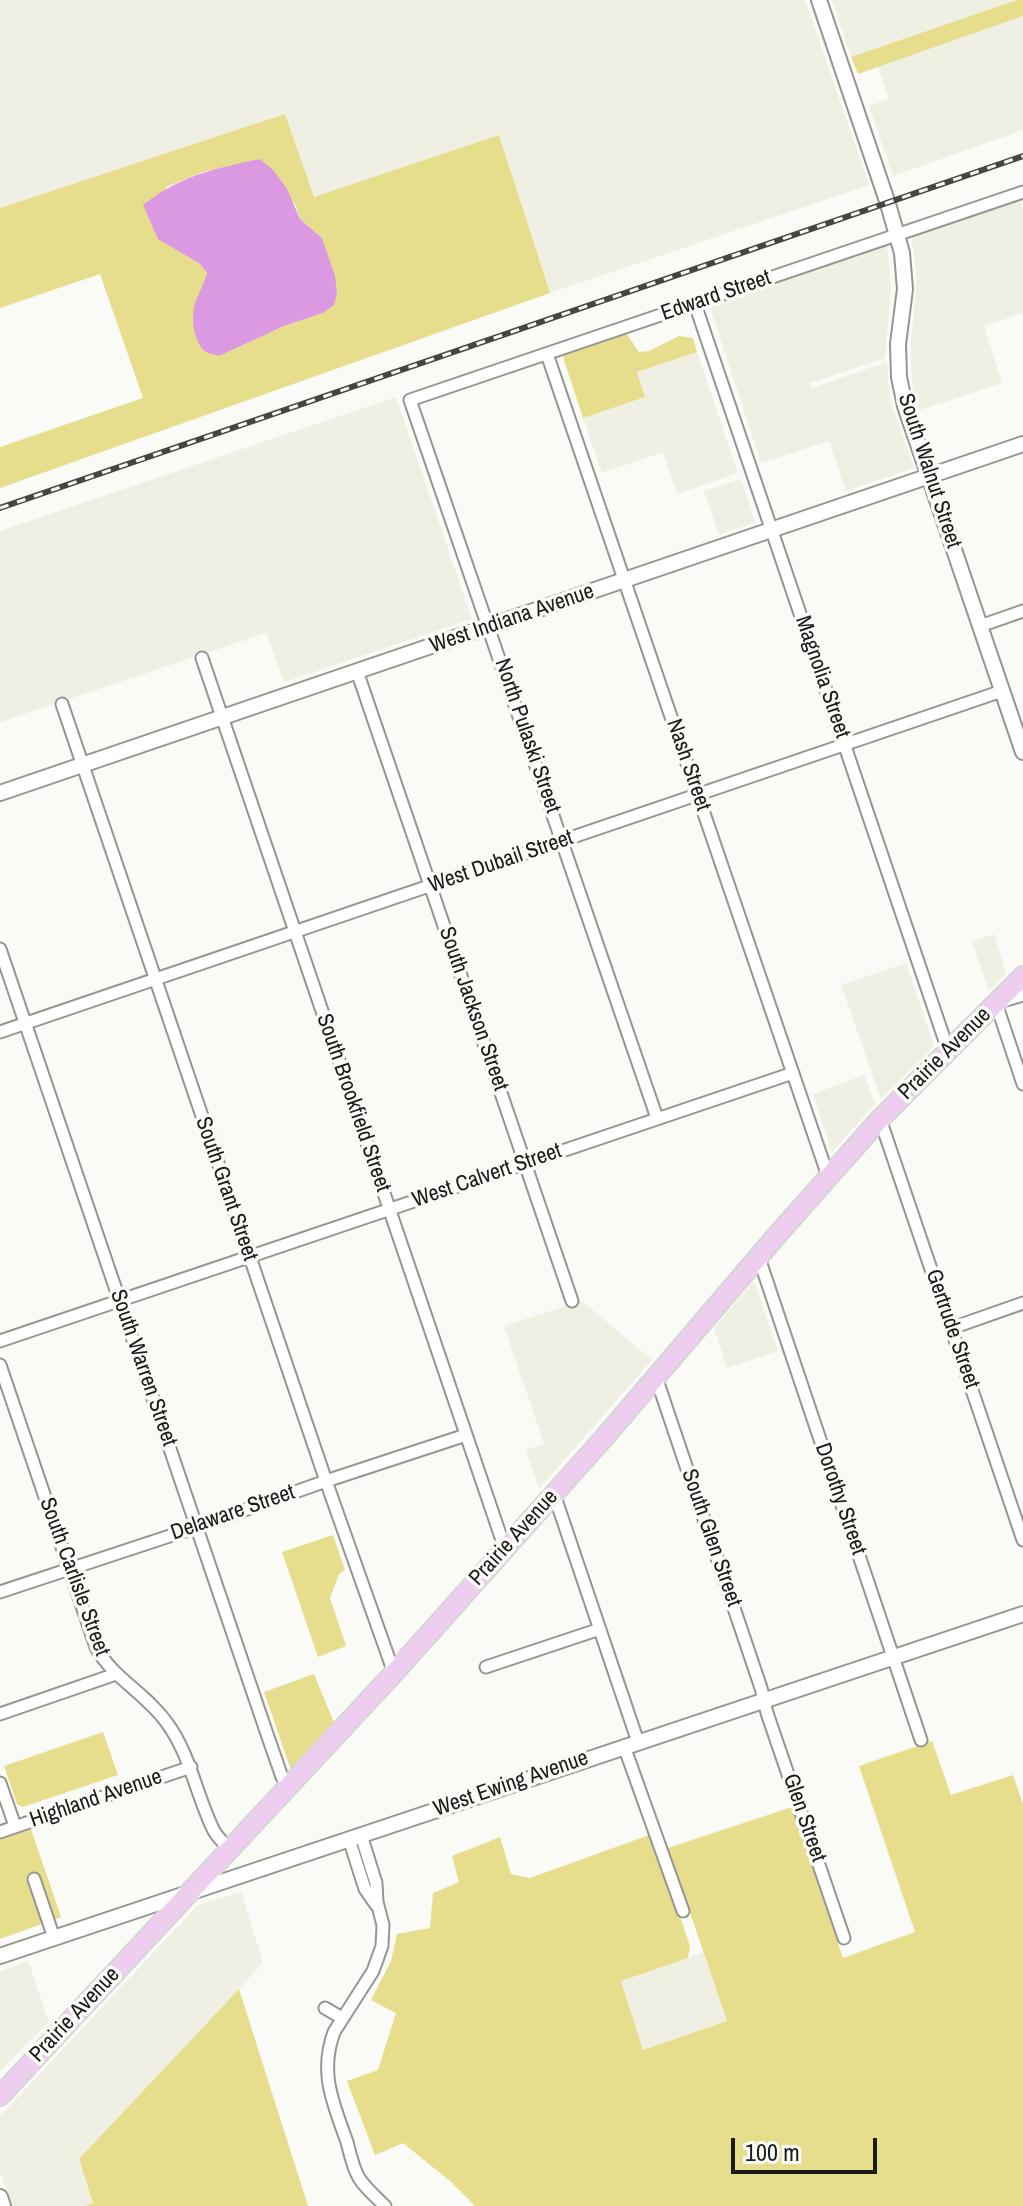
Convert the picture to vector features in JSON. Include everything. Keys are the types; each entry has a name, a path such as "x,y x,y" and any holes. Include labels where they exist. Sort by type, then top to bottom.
{"main road":[{"name":"Prairie Avenue","path":"0,2096 394,1673 880,1119 1023,976"}],"street":[{"name":"South Walnut Street","path":"819,0 902,253 905,289 898,344 899,377 905,406 1023,752"},
{"name":"Edward Street","path":"410,400 1023,192"},
{"name":"Magnolia Street","path":"695,304 948,1050"},
{"name":"Nash Street","path":"547,354 828,1176"},
{"name":"North Pulaski Street","path":"410,400 657,1118"},
{"name":"West Indiana Avenue","path":"0,793 1023,444"},
{"path":"980,626 1023,611"},
{"name":"South Brookfield Street","path":"202,658 505,1549"},
{"name":"South Jackson Street","path":"357,671 572,1301"},
{"name":"West Dubail Street","path":"0,1032 1002,691"},
{"name":"South Grant Street","path":"62,704 394,1673"},
{"name":"South Warren Street","path":"0,949 282,1777 289,1786"},
{"path":"1023,995 996,1003 1023,1084"},
{"name":"West Calvert Street","path":"0,1341 793,1073"},
{"name":"Gertrude Street","path":"880,1119 1023,1540"},
{"name":"Dorothy Street","path":"759,1258 921,1740"},
{"path":"952,1328 1023,1303"},
{"name":"South Carlisle Street","path":"0,1365 96,1647 103,1661 161,1714 191,1767 215,1833 230,1850"},
{"name":"South Glen Street","path":"656,1377 764,1699"},
{"name":"Delaware Street","path":"0,1592 466,1435"},
{"path":"554,1494 600,1629 631,1744 683,1911"},
{"name":"West Ewing Avenue","path":"0,1956 1023,1614"},
{"path":"486,1667 600,1629"},
{"path":"0,1714 116,1674"},
{"name":"Glen Street","path":"764,1699 844,1938"},
{"name":"Highland Avenue","path":"0,1832 191,1767"},
{"path":"0,1783 15,1826"},
{"path":"355,1837 376,1883 383,1925 380,1954 373,1971 334,2032 326,2070 330,2092 358,2176 369,2192 385,2206"},
{"path":"34,1879 54,1938"},
{"path":"325,2008 342,2018"},
{"path":"0,2197 3,2206"}],"shaded area":[{"path":"0,0 805,0 869,185 550,293 499,135 314,198 285,114 0,208"},
{"path":"832,0 1017,0 851,57"},
{"path":"1023,0 1023,16 858,74 851,57"},
{"path":"1023,16 1023,130 893,176 869,106 889,99 878,67"},
{"path":"285,114 314,197 499,135 550,293 0,488 0,447 143,398 100,274 0,308 0,208","holes":["260,159 296,206 300,219 322,238 323,313 284,326 219,356 196,302 207,273 200,264 186,256 166,187 203,172"]},
{"path":"260,159 287,189 300,219 322,238 335,276 337,293 334,305 323,313 284,326 219,356 202,348 194,329 195,303 207,273 200,264 158,239 143,205 185,180"},
{"path":"1020,199 1023,211 1023,313 984,326 1002,383 920,410 913,389 911,363 916,270 911,235"},
{"path":"887,244 891,289 885,358 810,383 812,388 887,362 890,400 914,468 846,491 829,441 761,463 709,304"},
{"path":"626,333 639,352 649,351 679,336 693,338 697,352 637,372 645,397 583,418 563,357 565,353"},
{"path":"697,352 738,473 677,494 663,452 602,473 583,418 645,397 637,372"},
{"path":"396,397 472,619 284,682 266,633 0,722 0,531"},
{"path":"741,479 755,522 719,535 704,491"},
{"path":"994,934 1006,973 989,991 972,942"},
{"path":"906,963 934,1046 881,1099 841,985"},
{"path":"864,1075 875,1104 832,1152 813,1094"},
{"path":"754,1281 778,1351 727,1368 714,1328"},
{"path":"582,1301 652,1360 539,1489 526,1450 544,1444 504,1326"},
{"path":"333,1535 345,1570 339,1574 330,1598 346,1646 318,1657 282,1552"},
{"path":"314,1674 335,1725 292,1773 264,1692"},
{"path":"103,1732 118,1775 23,1807 17,1804 4,1766"},
{"path":"932,1741 951,1795 1013,1775 1023,1804 1023,2206 475,2206 403,2143 375,2155 347,2081 378,2070 396,2013 371,2000 391,1961 397,1934 430,1928 433,1893 459,1882 452,1856 500,1837 511,1874 530,1878 652,1834 690,1946 688,1958 621,1981 643,2050 727,2021 668,1848 792,1807 843,1958 915,1932 859,1766"},
{"path":"31,1829 61,1917 0,1939 0,1839"},
{"path":"241,1892 263,1963 79,2159 93,2203 85,2206 11,2206 0,2171 0,2116 198,1905"},
{"path":"703,1952 727,2021 643,2050 621,1981"},
{"path":"28,1961 49,2022 0,2071 0,1971"},
{"path":"239,1989 308,2206 85,2206 93,2203 79,2159"}],"railway":[{"path":"0,508 1023,156"}]}
